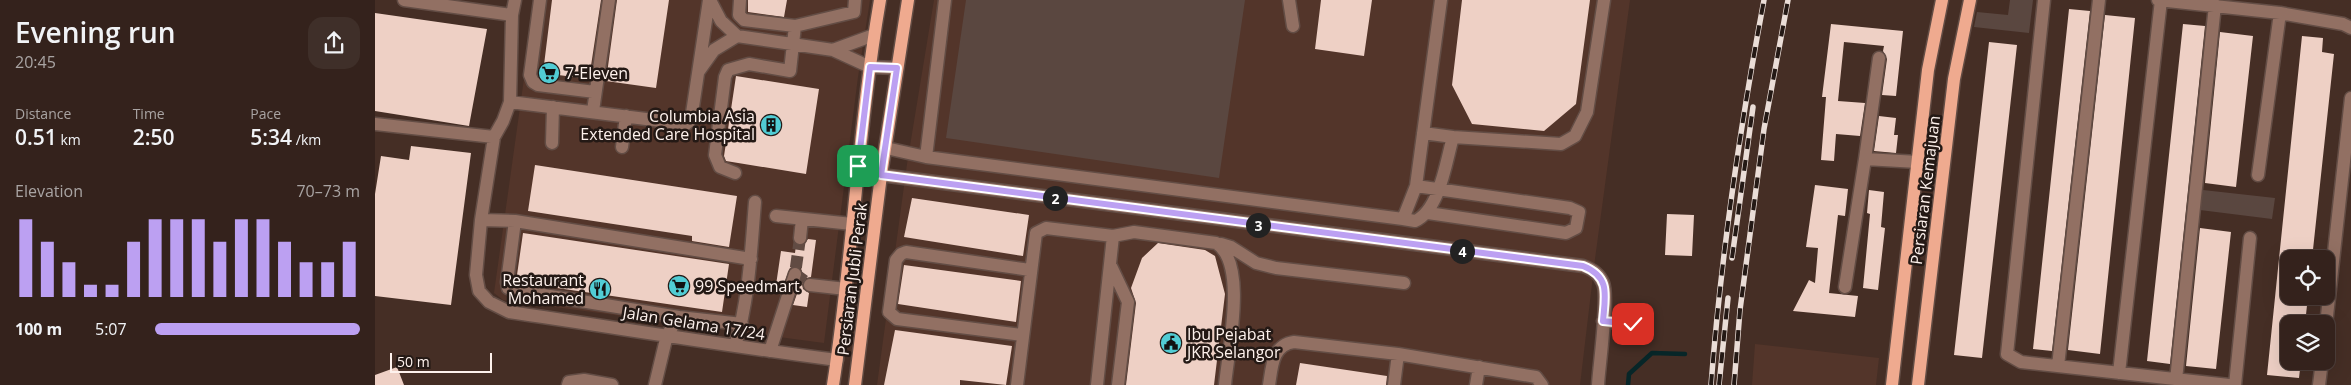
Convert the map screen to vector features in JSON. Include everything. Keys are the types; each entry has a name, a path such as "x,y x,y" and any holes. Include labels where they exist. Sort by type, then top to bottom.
{"main road":[{"name":"Persiaran Jubli Perak","path":"833,385 846,289 870,67 880,0"},
{"name":"Persiaran Jubli Perak","path":"855,385 881,175 908,0"},
{"name":"Persiaran Kemajuan","path":"1892,385 1928,70 1942,0"},
{"name":"Persiaran Kemajuan","path":"1919,385 1954,79 1970,0"}],"street":[{"path":"404,0 512,15"},
{"path":"515,0 512,15 510,102 503,121 494,136 481,220 515,221 751,259"},
{"path":"540,0 530,75 533,82 538,85 595,92"},
{"path":"593,111 609,0"},
{"path":"510,102 686,124 691,120 709,0"},
{"path":"709,0 721,21 737,36 833,50 870,67 897,68"},
{"path":"740,0 739,15 744,20 795,26 854,12 855,0"},
{"path":"926,157 945,0"},
{"path":"1289,0 1293,26"},
{"path":"1403,220 1416,186 1441,0"},
{"path":"1423,133 1453,137 1561,144 1575,136 1587,112 1604,0"},
{"path":"2044,0 2007,354 2021,362 2224,385"},
{"path":"2058,366 2099,0"},
{"path":"2119,372 2159,0 2280,13 2343,24 2351,28"},
{"path":"2177,380 2215,5"},
{"path":"2258,175 2280,13"},
{"path":"735,173 720,167 715,155 725,77 728,70 749,64 790,71 795,26"},
{"path":"833,50 874,35"},
{"path":"698,72 714,50 737,36"},
{"path":"1845,287 1879,58"},
{"path":"2327,315 2351,98"},
{"path":"552,143 553,107"},
{"path":"621,147 626,116"},
{"path":"375,124 494,136"},
{"path":"886,148 926,157 1415,221 1428,213 1439,189 1453,137"},
{"path":"1865,158 1917,162"},
{"path":"881,175 1361,239 1583,266 1593,270 1604,284 1605,293 1598,385"},
{"path":"1416,186 1570,208 1579,212 1579,220 1576,228 1566,232 1428,213"},
{"path":"735,346 741,324 751,259 755,202"},
{"path":"776,216 852,224"},
{"path":"800,238 802,218"},
{"name":"Jalan Gelama 17/24","path":"481,220 476,276 479,291 489,302 509,312 837,360"},
{"name":"Jalan Gelama 17/24","path":"515,221 507,282 508,288 679,317 741,324"},
{"path":"1017,385 1035,232 1039,229 1046,228 1113,236 1134,232 1216,244 1231,247 1256,263 1275,268 1404,283"},
{"path":"1097,385 1113,236"},
{"path":"2235,385 2250,238"},
{"path":"1216,244 1226,251 1233,266 1235,287 1225,385"},
{"path":"1022,335 897,318 889,312 897,260 901,254 906,252 1030,270"},
{"path":"1110,264 1128,302 1118,385"},
{"path":"770,351 795,274"},
{"path":"810,285 846,289"},
{"path":"655,385 667,335 679,317"},
{"path":"1603,321 1633,324"},
{"path":"1269,385 1276,352 1286,343 1294,342 1398,354 1537,378 1542,385"},
{"path":"1394,385 1398,354"},
{"path":"1477,385 1479,368"},
{"path":"2319,385 2321,370"},
{"path":"567,385 569,382 583,380 612,385"}],"shaded area":[{"path":"535,0 870,0 858,77 824,343 503,300 494,293"},
{"path":"934,0 1630,0 1580,385 877,385 907,164"},
{"path":"966,0 1245,0 1219,178 946,138"},
{"path":"2010,0 2033,0 2029,33 1974,27 1977,12 2008,15"},
{"path":"2203,190 2275,198 2272,219 2200,210"},
{"path":"1755,344 1879,358 1876,385 1752,385"}],"building":[{"path":"552,0 601,0 589,79 543,73"},
{"path":"617,0 669,0 656,88 606,81"},
{"path":"748,0 787,0 784,17 748,12"},
{"path":"1321,0 1372,0 1364,56 1315,49"},
{"path":"1462,0 1590,0 1576,104 1544,131 1472,124 1452,85"},
{"path":"2069,9 2090,11 2052,351 2033,349"},
{"path":"375,13 487,29 469,126 375,111"},
{"path":"2105,15 2135,18 2100,354 2068,350"},
{"path":"1831,24 1903,31 1896,96 1882,95 1887,59 1883,51 1884,46 1844,42 1838,101 1865,103 1860,136 1836,134 1834,161 1821,160 1826,97 1822,97"},
{"path":"2183,24 2205,26 2170,364 2147,361"},
{"path":"2220,32 2253,36 2236,187 2205,183"},
{"path":"2302,36 2323,38 2322,52 2334,54 2313,250 2280,250 2280,305 2307,305 2306,315 2280,315 2280,370 2300,370 2299,378 2267,375"},
{"path":"1989,42 2017,45 1982,358 1954,355"},
{"name":"Columbia Asia Extended Care Hospital","path":"736,76 819,89 806,174 726,161 724,156"},
{"path":"1879,116 1896,118 1894,135 1898,135 1896,153 1874,151"},
{"path":"411,146 471,153 451,305 375,296 375,194 381,156 409,160"},
{"path":"535,165 737,196 729,247 692,241 692,236 528,211"},
{"path":"1815,185 1848,189 1845,216 1838,215 1829,293 1858,296 1855,317 1793,311 1809,280 1815,283 1818,248 1806,247"},
{"path":"1869,190 1884,192 1881,227 1885,228 1878,290 1863,288 1870,214 1867,213"},
{"path":"912,198 1029,215 1023,256 904,237"},
{"path":"1667,214 1694,215 1692,256 1665,255"},
{"path":"2200,228 2231,232 2216,369 2186,366"},
{"path":"523,233 729,264 722,312 516,282"},
{"path":"808,239 816,240 811,277 806,278 802,284 803,289 809,293 807,307 793,305 803,277 801,268 794,266 790,268 783,286 776,285 781,251 795,253 796,245 804,245"},
{"name":"Ibu Pejabat JKR Selangor","path":"1158,243 1205,250 1215,256 1225,294 1214,385 1126,385 1136,303 1131,288 1142,258"},
{"path":"904,265 1021,281 1016,322 898,304"},
{"path":"895,330 1012,346 1006,385 960,380 960,385 884,385"},
{"path":"1300,363 1387,376 1386,385 1296,385"},
{"path":"397,367 404,385 375,385 375,375"}],"waterway":[{"path":"1628,385 1629,374 1652,353 1685,354"}],"tunnel":[{"path":"800,238 795,274 810,285"}],"railway":[{"path":"1711,385 1720,288 1732,192 1764,0"},
{"path":"1734,385 1740,310 1764,129 1788,0"},
{"path":"1732,258 1753,107"},
{"path":"1719,385 1728,298"}],"place":[{"name":"7-Eleven","path":"549,73"},
{"name":"Columbia Asia Extended Care Hospital","path":"771,125"},
{"name":"99 Speedmart","path":"679,286"},
{"name":"Restaurant Mohamed","path":"600,289"},
{"name":"Ibu Pejabat JKR Selangor","path":"1171,343"}],"route":[{"path":"858,166 870,67 897,68 881,175 1200,218 1583,266 1593,270 1600,276 1604,284 1603,321 1633,324"}]}
